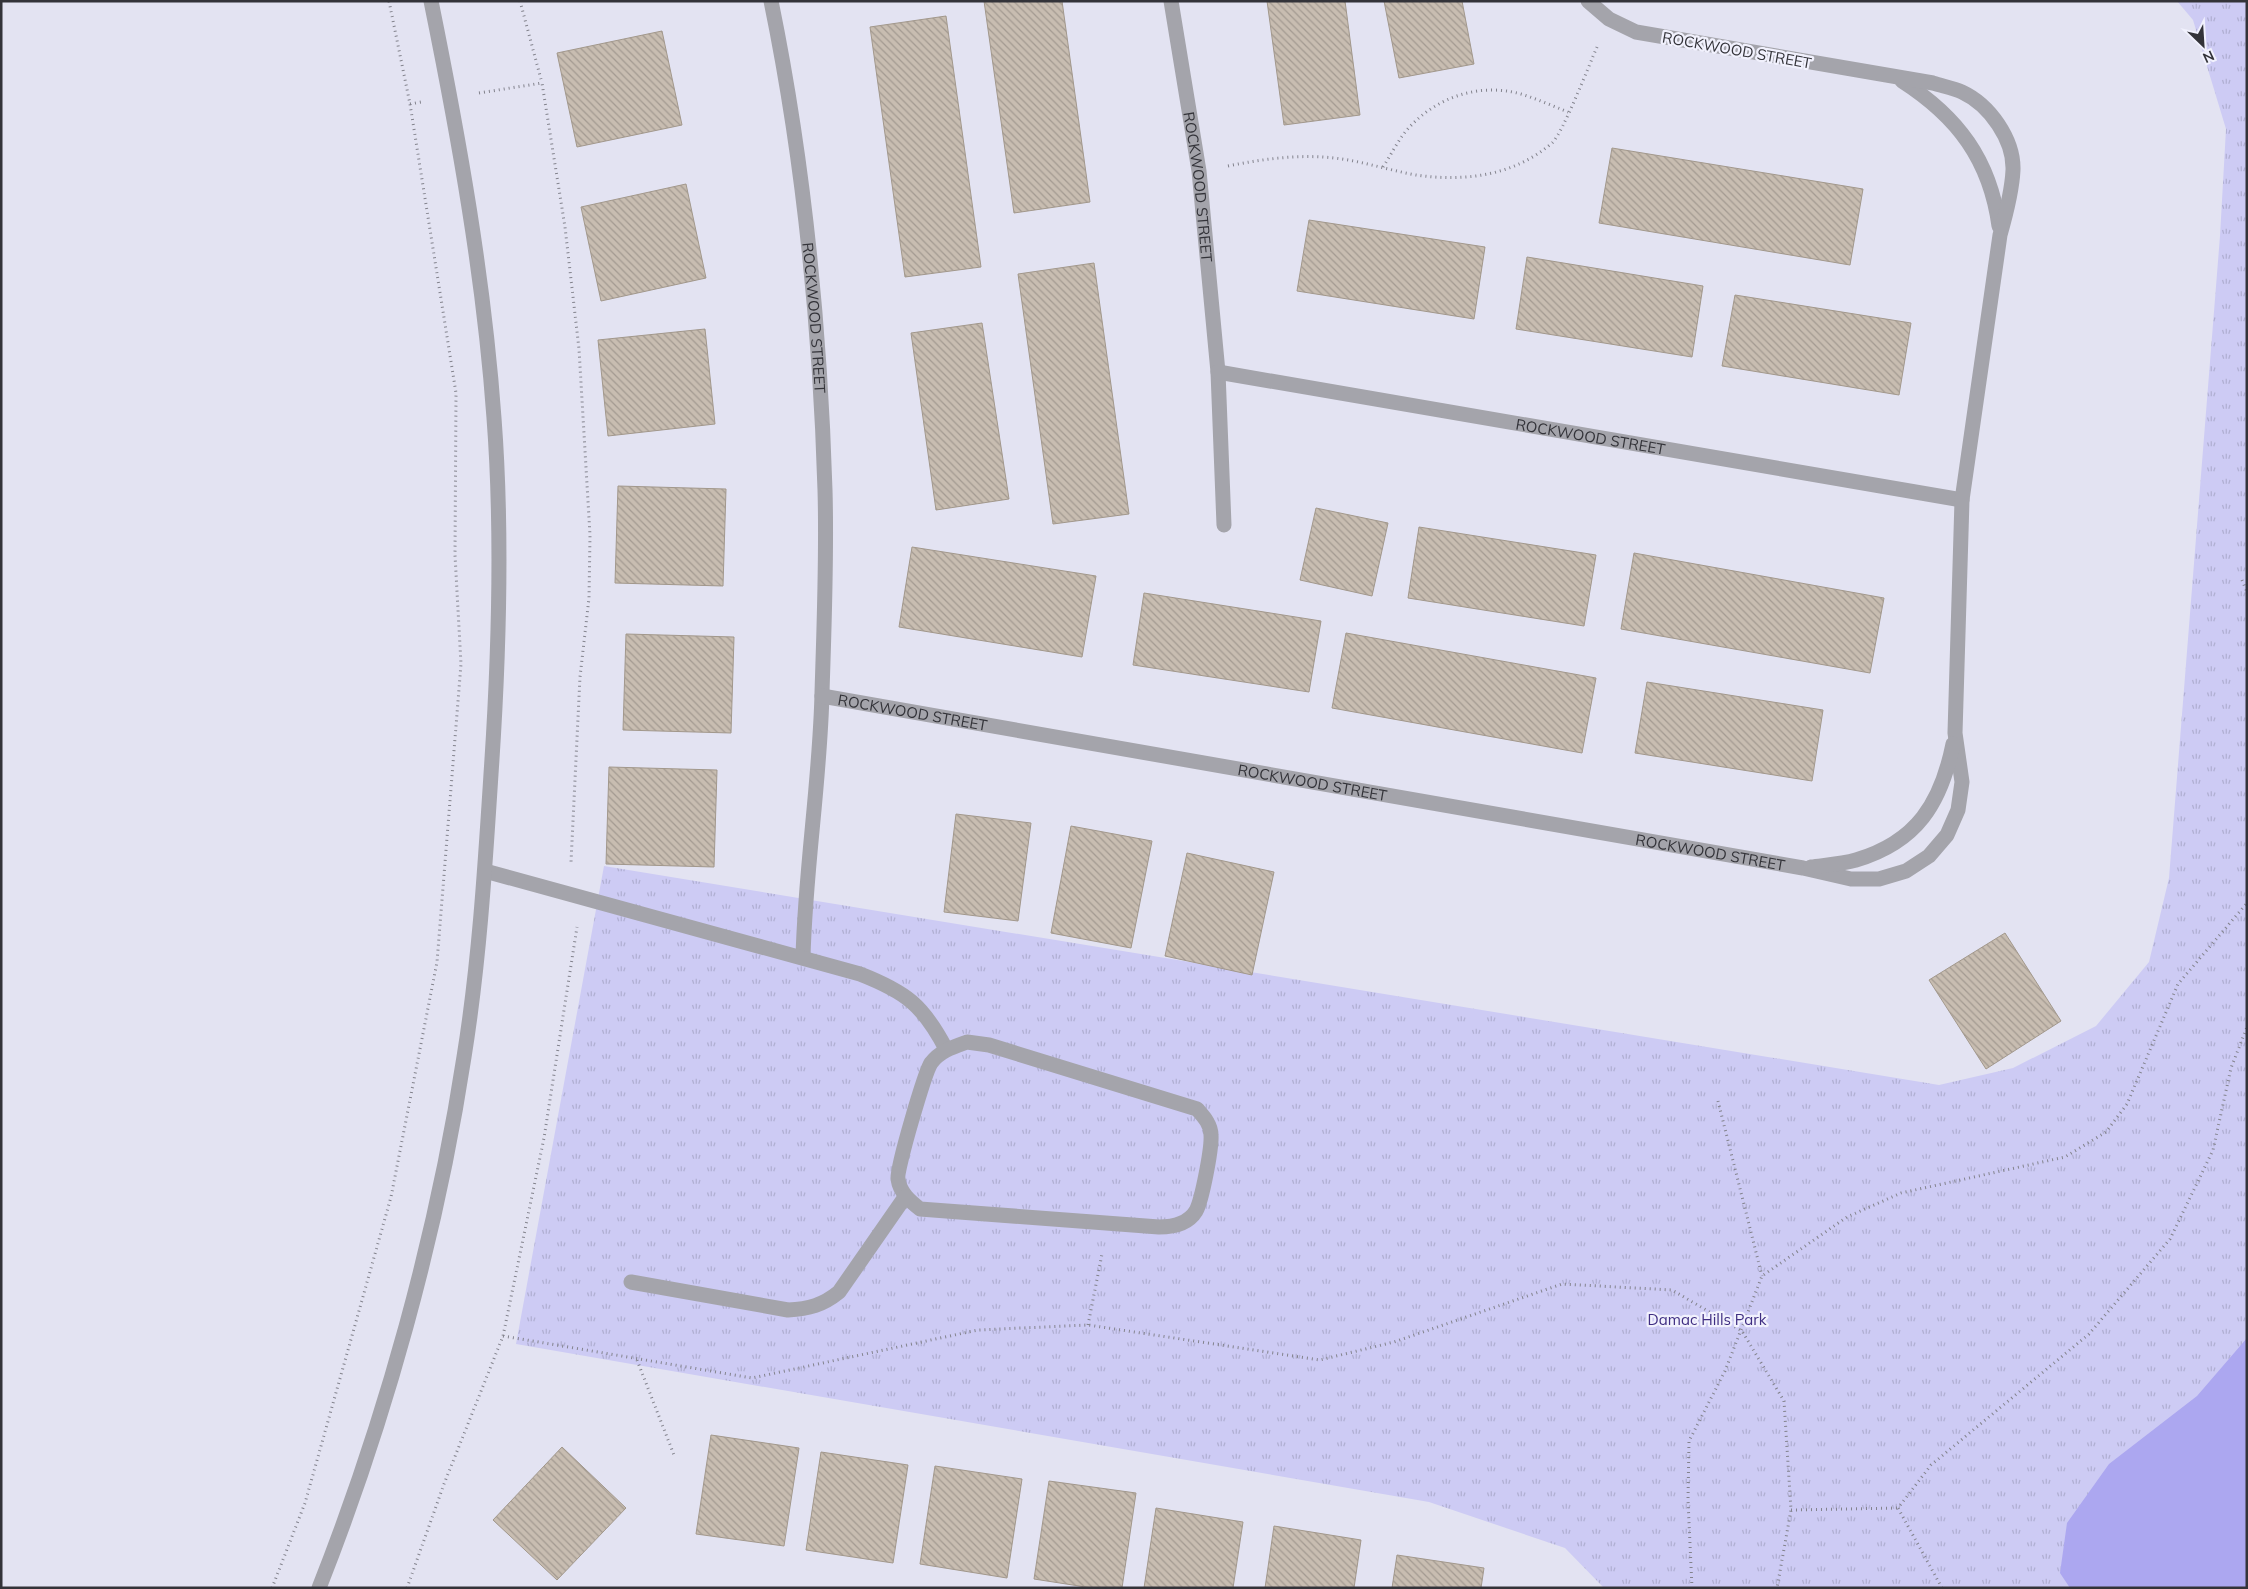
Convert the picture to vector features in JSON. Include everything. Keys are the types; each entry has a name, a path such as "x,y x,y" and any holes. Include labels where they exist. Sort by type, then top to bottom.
{"street":[{"path":"319,1588 384,1403 430,1231 464,1056 485,871 496,702 498,531 494,421 484,312 451,97 431,1"},
{"name":"ROCKWOOD STREET","path":"771,1 788,83 814,287 825,492 822,696 804,915 803,958"},
{"name":"ROCKWOOD STREET","path":"1171,1 1199,171 1218,372 1224,525"},
{"name":"ROCKWOOD STREET","path":"1588,1 1609,19 1636,32 1933,84 1963,93 1988,112 2006,138 2013,168 2009,200 2000,235 1962,500 1955,733 1947,774 1934,804 1913,830 1886,848 1856,860 1803,868"},
{"name":"ROCKWOOD STREET","path":"1895,77 1945,114 1968,140 1985,170 1996,202 2000,235"},
{"name":"ROCKWOOD STREET","path":"1218,372 1962,500"},
{"name":"ROCKWOOD STREET","path":"822,696 1803,868 1851,879 1879,879 1906,871 1929,856 1948,835 1958,810 1962,782 1955,733"},
{"path":"485,871 803,958 888,985 913,1001 932,1023 946,1049"},
{"path":"967,1042 989,1045 1196,1109 1207,1120 1212,1134 1201,1198 1196,1211 1186,1221 1173,1227 1107,1224 920,1209 905,1197 897,1178 930,1064 946,1049 967,1042"},
{"path":"631,1282 788,1310 807,1309 824,1303 839,1292 905,1197"}],"path":[{"path":"272,1588 305,1503 391,1197 438,962 461,664 455,555 456,393 410,104 389,1"},
{"path":"407,1588 444,1484 503,1336 537,1174 561,1039 578,922 569,894 580,677 588,598 590,535 579,349 565,227 542,83 520,1"},
{"path":"1199,171 1262,159 1300,156 1333,158 1416,175 1466,179 1511,169 1553,142 1609,19"},
{"path":"410,104 542,83"},
{"path":"1383,167 1405,133 1419,118 1436,105 1455,96 1475,91 1498,90 1520,94 1568,112"},
{"path":"2242,580 2247,592"},
{"path":"1762,1276 1848,1216 1901,1193 2065,1156 2106,1132 2127,1104 2178,984 2247,903"},
{"path":"1898,1508 1931,1465 2088,1334 2170,1239 2213,1150 2231,1068 2247,1027"},
{"path":"1692,1588 1688,1500 1689,1441 1726,1371 1762,1276 1718,1101"},
{"path":"1088,1324 1107,1224"},
{"path":"503,1336 752,1378 978,1330 1088,1324 1320,1360 1394,1342 1562,1284 1672,1290 1742,1331 1784,1401 1792,1510 1777,1588"},
{"path":"637,1359 674,1455"},
{"path":"1792,1510 1898,1508"},
{"path":"1898,1508 1942,1588"}],"green space":[{"name":"Damac Hills Park","path":"2177,1 2247,1 2247,1588 1604,1588 1565,1548 1429,1502 516,1344 604,866 1939,1085 2013,1068 2096,1026 2149,962 2169,878 2220,236 2226,129 2193,20"}],"shaded area":[{"path":"2247,1338 2247,1588 2070,1588 2060,1573 2067,1523 2109,1464 2197,1396"}],"building":[{"path":"984,1 1062,1 1090,202 1014,213"},
{"path":"1267,1 1345,1 1360,115 1284,125"},
{"path":"1384,1 1462,1 1474,64 1399,78"},
{"path":"946,16 981,267 905,277 870,27"},
{"path":"662,31 682,125 577,147 557,53"},
{"path":"1612,148 1863,189 1850,265 1599,223"},
{"path":"686,184 706,278 601,301 581,207"},
{"path":"1309,220 1485,247 1474,319 1297,291"},
{"path":"1527,257 1703,286 1692,357 1516,329"},
{"path":"1094,263 1129,514 1053,524 1018,274"},
{"path":"1735,295 1911,323 1899,395 1722,366"},
{"path":"982,323 1009,499 936,510 911,333"},
{"path":"705,329 715,424 608,436 598,340"},
{"path":"618,486 726,489 723,586 615,583"},
{"path":"1316,508 1388,523 1372,596 1300,580"},
{"path":"1419,527 1596,555 1584,626 1408,598"},
{"path":"912,547 1096,576 1082,657 899,627"},
{"path":"1634,553 1884,598 1870,673 1621,629"},
{"path":"1144,593 1321,621 1309,692 1133,665"},
{"path":"1346,633 1596,678 1582,753 1332,708"},
{"path":"626,634 734,637 731,733 623,730"},
{"path":"1647,682 1823,710 1812,781 1635,753"},
{"path":"609,767 717,770 714,867 606,864"},
{"path":"956,814 1031,823 1018,921 944,912"},
{"path":"1071,826 1152,841 1131,948 1051,933"},
{"path":"1187,853 1274,872 1252,975 1165,956"},
{"path":"2005,933 2061,1021 1986,1069 1929,980"},
{"path":"711,1435 799,1448 784,1546 696,1534"},
{"path":"562,1447 626,1508 557,1580 493,1520"},
{"path":"821,1452 908,1465 893,1563 806,1550"},
{"path":"935,1466 1022,1479 1007,1578 920,1564"},
{"path":"1049,1481 1136,1493 1122,1588 1092,1588 1034,1579"},
{"path":"1156,1508 1243,1522 1233,1588 1144,1588"},
{"path":"1274,1526 1361,1540 1354,1588 1265,1588"},
{"path":"1397,1555 1484,1568 1481,1588 1392,1588"}]}
